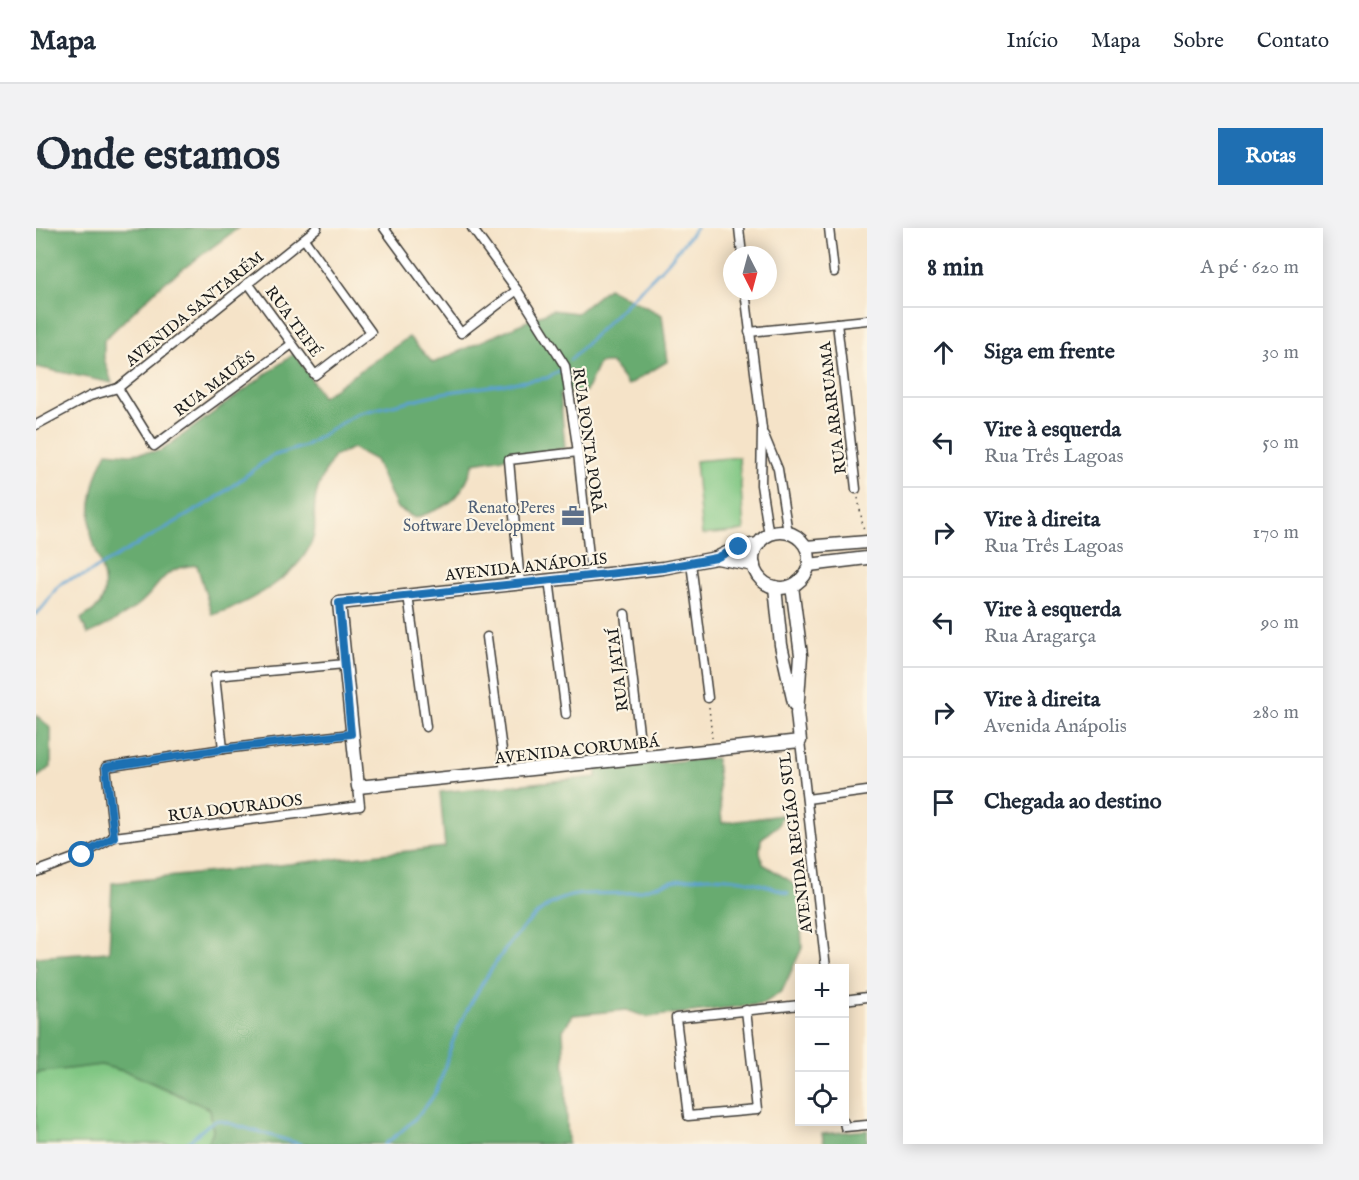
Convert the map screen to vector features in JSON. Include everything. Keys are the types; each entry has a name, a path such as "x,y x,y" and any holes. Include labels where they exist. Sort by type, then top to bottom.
{"street":[{"name":"AVENIDA SANTARÉM","path":"118,388 317,228"},
{"path":"384,228 461,333 517,290"},
{"name":"RUA PONTA PORÃ","path":"472,228 517,290 565,366 578,452 591,575"},
{"path":"739,228 741,246"},
{"path":"829,228 834,272"},
{"name":"RUA TEFÉ","path":"248,284 315,375 371,332 304,239"},
{"path":"747,300 762,429 761,485 769,536"},
{"path":"749,332 867,320"},
{"name":"RUA ARARUAMA","path":"837,323 856,489"},
{"name":"RUA MAUÊS","path":"118,388 154,446 292,344"},
{"path":"36,425 90,396 118,388"},
{"path":"762,429 778,470 788,533"},
{"path":"520,583 509,460 578,452"},
{"path":"788,533 799,538 806,547 809,565 803,577 792,586 775,587 762,580 754,565 754,555 759,544 769,536 788,533"},
{"path":"806,547 867,542"},
{"name":"AVENIDA ANÁPOLIS","path":"345,664 339,603 691,563 716,558 739,547 759,544"},
{"name":"AVENIDA ANÁPOLIS","path":"716,558 754,565"},
{"path":"809,565 867,562"},
{"path":"691,563 708,698"},
{"path":"549,579 566,714"},
{"name":"AVENIDA REGIÃO SUL","path":"792,586 801,655 797,713"},
{"name":"AVENIDA REGIÃO SUL","path":"775,587 781,645 797,713 825,964"},
{"path":"408,595 426,728"},
{"name":"RUA JATAÍ","path":"626,614 642,758"},
{"path":"487,637 505,773"},
{"path":"223,749 215,676 345,664 358,787"},
{"path":"36,872 82,855 114,837 106,767 223,749 351,734"},
{"name":"AVENIDA CORUMBÁ","path":"358,787 800,741"},
{"name":"RUA DOURADOS","path":"114,837 360,806 358,787"},
{"path":"807,799 867,791"},
{"path":"849,999 867,997"},
{"path":"746,1011 757,1110 688,1116 676,1018 795,1006"},
{"path":"849,1124 867,1125"}],"path":[{"path":"856,489 867,542"},
{"path":"708,698 714,751"}],"green space":[{"path":"36,228 238,228 160,286 104,340 104,359 112,383 36,367"},
{"path":"608,288 662,315 668,361 628,385 611,363 599,363 586,391 560,393 565,448 474,463 464,486 454,499 439,509 415,518 397,508 375,460 353,448 334,456 317,491 314,507 314,535 308,549 287,575 273,586 242,603 212,615 197,565 184,567 168,574 145,599 131,610 88,634 81,619 99,605 104,588 102,569 91,533 90,512 95,481 107,452 129,454 161,451 295,353 322,397 409,337 433,363 552,310 577,313"},
{"path":"739,457 744,531 702,535 695,461"},
{"path":"36,715 51,728 51,767 36,778"},
{"path":"716,758 722,823 782,815 778,825 761,839 760,852 763,864 792,882 800,899 802,948 782,991 763,1004 647,1017 626,1010 573,1015 563,1030 568,1144 208,1144 213,1131 210,1109 130,1073 101,1065 36,1073 36,957 109,952 112,883 445,847 440,792 597,777 597,768"},
{"path":"101,1064 130,1073 210,1109 213,1131 208,1144 36,1144 36,1073"},
{"path":"867,1130 867,1144 824,1144 822,1134"}],"waterway":[{"path":"570,360 668,262 696,228"},
{"path":"36,614 64,581 85,575 215,499 272,456 305,446 356,414 442,393 547,378 561,370"},
{"path":"385,1144 413,1121 430,1101 441,1081 460,1024 483,982 513,940 545,908 569,896 633,892 677,880 706,877 747,881 788,893"},
{"path":"186,1144 209,1124 218,1120 300,1144"}],"place":[{"name":"Renato Peres Software Development","path":"573,516"}],"route":[{"path":"82,855 114,837 106,767 223,749 351,734 339,603 663,568 716,558 739,547"}]}
